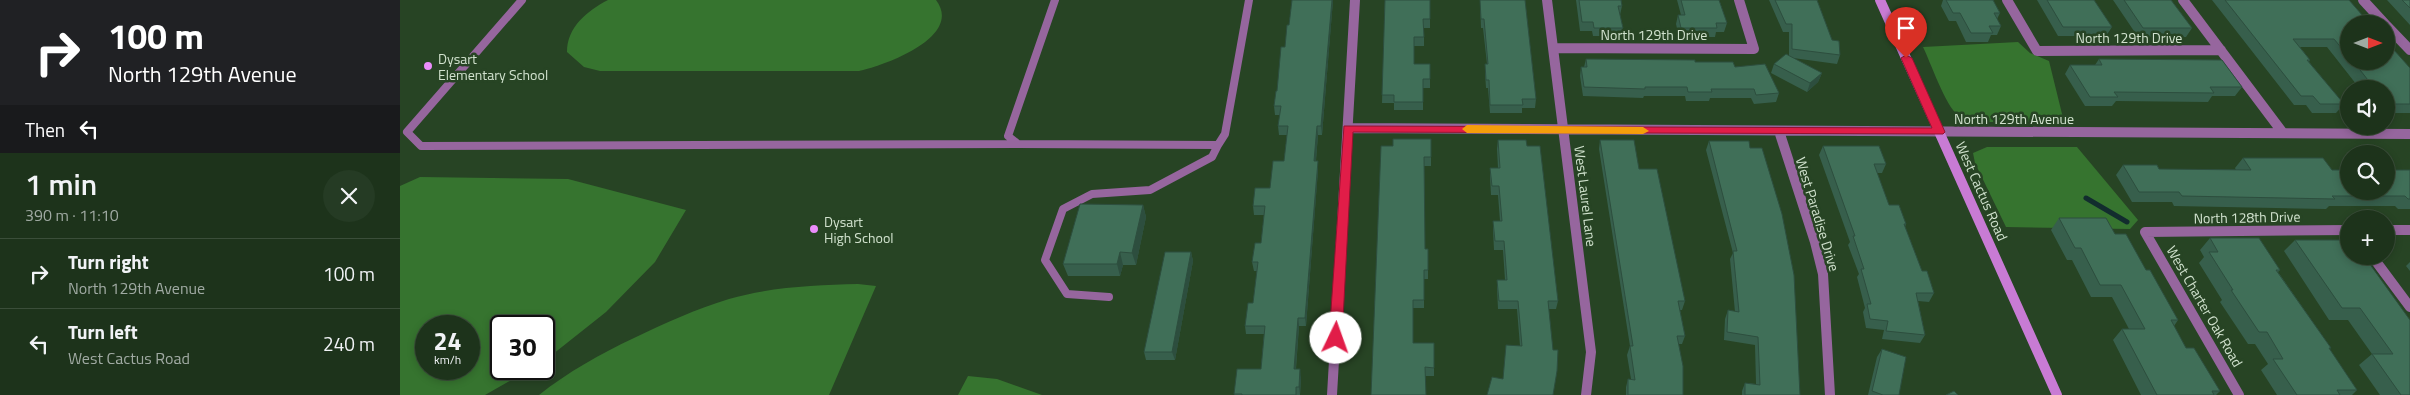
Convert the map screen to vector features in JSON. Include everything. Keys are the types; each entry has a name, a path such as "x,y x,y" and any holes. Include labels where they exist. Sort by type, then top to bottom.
{"main road":[{"name":"West Cactus Road","path":"1880,0 2057,395"}],"street":[{"path":"1332,395 1355,0"},
{"name":"West Laurel Lane","path":"1547,0 1591,352 1586,395"},
{"name":"North 129th Drive","path":"1553,48 1754,48 1739,0"},
{"name":"North 129th Drive","path":"2008,0 2037,51 2221,50"},
{"path":"2184,0 2283,133"},
{"path":"2363,0 2377,15"},
{"path":"2395,34 2410,50"},
{"name":"North 129th Avenue","path":"1348,128 1779,132 2410,134"},
{"name":"West Paradise Drive","path":"1779,132 1815,242 1823,274 1830,395"},
{"name":"North 128th Drive","path":"2145,232 2340,230"},
{"path":"2395,230 2410,230"},
{"name":"West Charter Oak Road","path":"2145,232 2239,395"},
{"path":"2379,265 2410,307"}],"lane":[{"path":"522,0 407,132 421,146 1218,145"},
{"path":"1018,144 1008,136 1055,0"},
{"path":"1109,297 1067,294 1045,260 1064,209 1092,194 1150,190 1212,157 1226,134 1249,0"}],"green space":[{"path":"608,0 936,0 942,13 939,26 931,37 917,48 886,63 859,71 600,71 584,67 567,52 568,43 574,27 593,9"},
{"path":"2018,42 2030,53 2049,61 2064,122 1981,122 1960,117 1948,103 1923,47"},
{"path":"1987,147 2077,147 2138,220 2130,229 2006,227 1975,163 1973,153"},
{"path":"420,177 568,179 686,210 655,262 606,312 555,352 555,315 490,315 490,380 512,380 485,395 400,395 400,186"},
{"path":"858,284 876,286 829,395 539,395 573,371 609,350 646,332 717,303 777,289"},
{"path":"968,376 997,379 1042,395 958,395"}],"building":[{"path":"1292,0 1332,0 1321,126 1317,126 1314,161 1318,161 1305,318 1298,318 1294,369 1300,369 1299,387 1296,387 1296,395 1234,394 1237,369 1261,369 1265,326 1245,326 1248,303 1253,303 1258,262 1252,262 1255,243 1261,243 1265,206 1253,206 1255,188 1270,188 1273,161 1284,161 1288,126 1278,126 1281,106 1274,106 1281,47 1285,47"},
{"path":"1385,0 1430,0 1430,19 1423,19 1424,37 1414,37 1414,64 1430,64 1430,79 1423,79 1423,102 1394,102 1394,95 1382,95"},
{"path":"1480,0 1525,0 1536,99 1522,99 1523,105 1490,105 1489,80 1486,80 1485,64 1488,64 1484,19 1481,19"},
{"path":"1579,0 1621,0 1622,6 1618,6 1623,28 1594,28 1593,22 1582,22"},
{"path":"1681,0 1719,0 1727,23 1716,23 1717,28 1681,28 1678,15 1685,15"},
{"path":"1775,0 1817,0 1832,40 1839,41 1840,55 1792,49 1792,24 1786,24"},
{"path":"1946,0 1993,0 2000,13 1994,13 2001,26 1989,26 1993,33 1971,33 1960,13 1953,13"},
{"path":"2047,0 2094,0 2112,27 2063,27"},
{"path":"2124,0 2171,0 2192,28 2143,28"},
{"path":"2225,0 2349,0 2362,15 2340,15 2340,46 2334,39 2293,39 2310,60 2307,60 2340,99 2340,104 2320,104 2313,96 2301,96"},
{"path":"2402,0 2410,0 2410,8"},
{"path":"2395,51 2410,68 2410,104 2395,104 2395,80 2368,80 2360,70 2395,70"},
{"path":"1786,54 1822,73 1810,83 1774,64"},
{"path":"1586,59 1733,62 1735,67 1765,64 1779,93 1756,95 1754,89 1711,89 1712,92 1688,92 1687,87 1645,87 1645,89 1584,87 1581,67 1587,67"},
{"path":"2099,59 2222,60 2242,87 2210,87 2214,93 2114,92 2118,97 2090,97 2070,65 2102,65"},
{"path":"1393,139 1431,139 1431,157 1424,157 1425,249 1428,249 1428,270 1424,270 1424,300 1413,300 1413,343 1434,343 1434,368 1425,367 1426,395 1371,395 1381,146 1393,146"},
{"path":"1498,140 1526,140 1527,146 1540,146 1558,301 1548,301 1553,350 1558,350 1553,395 1487,395 1492,377 1503,379 1506,345 1522,346 1518,301 1499,301 1497,280 1507,280 1504,241 1495,241 1493,221 1502,221 1499,186 1492,186 1490,168 1500,168"},
{"path":"1600,140 1634,140 1639,169 1657,169 1685,301 1678,301 1685,336 1677,336 1683,366 1683,395 1628,395 1628,379 1635,380 1630,346 1633,346"},
{"path":"1709,141 1749,141 1750,148 1762,148 1782,214 1794,275 1800,395 1745,395 1745,383 1760,385 1758,337 1727,332 1728,310 1739,312 1733,251 1737,251"},
{"path":"1823,146 1879,146 1886,164 1874,164 1889,205 1899,205 1906,224 1904,224 1922,271 1927,271 1934,293 1916,293 1925,335 1886,331 1888,321 1870,319 1867,304 1871,304 1861,269 1864,269 1853,236 1855,236"},
{"path":"2243,158 2323,158 2332,170 2340,170 2340,196 2332,196 2335,199 2182,196 2179,192 2139,192 2123,165 2157,165 2159,169 2251,170"},
{"path":"2395,170 2410,170 2410,199 2405,196 2395,196"},
{"path":"1080,204 1143,205 1132,253 1120,252 1117,264 1063,264"},
{"path":"2059,218 2106,218 2115,234 2126,234 2146,270 2150,270 2178,320 2171,320 2186,348 2194,348 2220,391 2212,391 2214,395 2157,395 2122,329 2145,329 2121,285 2100,285 2081,248 2075,248"},
{"path":"2210,238 2259,238 2280,270 2276,270 2331,348 2329,348 2357,390 2337,390 2340,395 2297,395 2273,359 2283,359 2267,332 2259,332 2209,252 2218,252"},
{"path":"2295,240 2340,240 2340,265 2370,265 2410,320 2410,395 2401,395 2372,354 2393,354 2360,308 2342,308"},
{"path":"1165,252 1191,252 1172,352 1144,352"},
{"path":"1882,349 1906,357 1899,395 1883,395 1872,391"},
{"path":"1954,391 1958,395 1946,395"}],"waterway":[{"path":"2086,198 2127,222"}],"slow traffic":[{"path":"1467,129 1643,131"}],"place":[{"name":"Dysart Elementary School","path":"428,66"},
{"name":"Dysart High School","path":"814,229"}],"route":[{"path":"1336,338 1348,128 1939,132 1906,58"}]}
